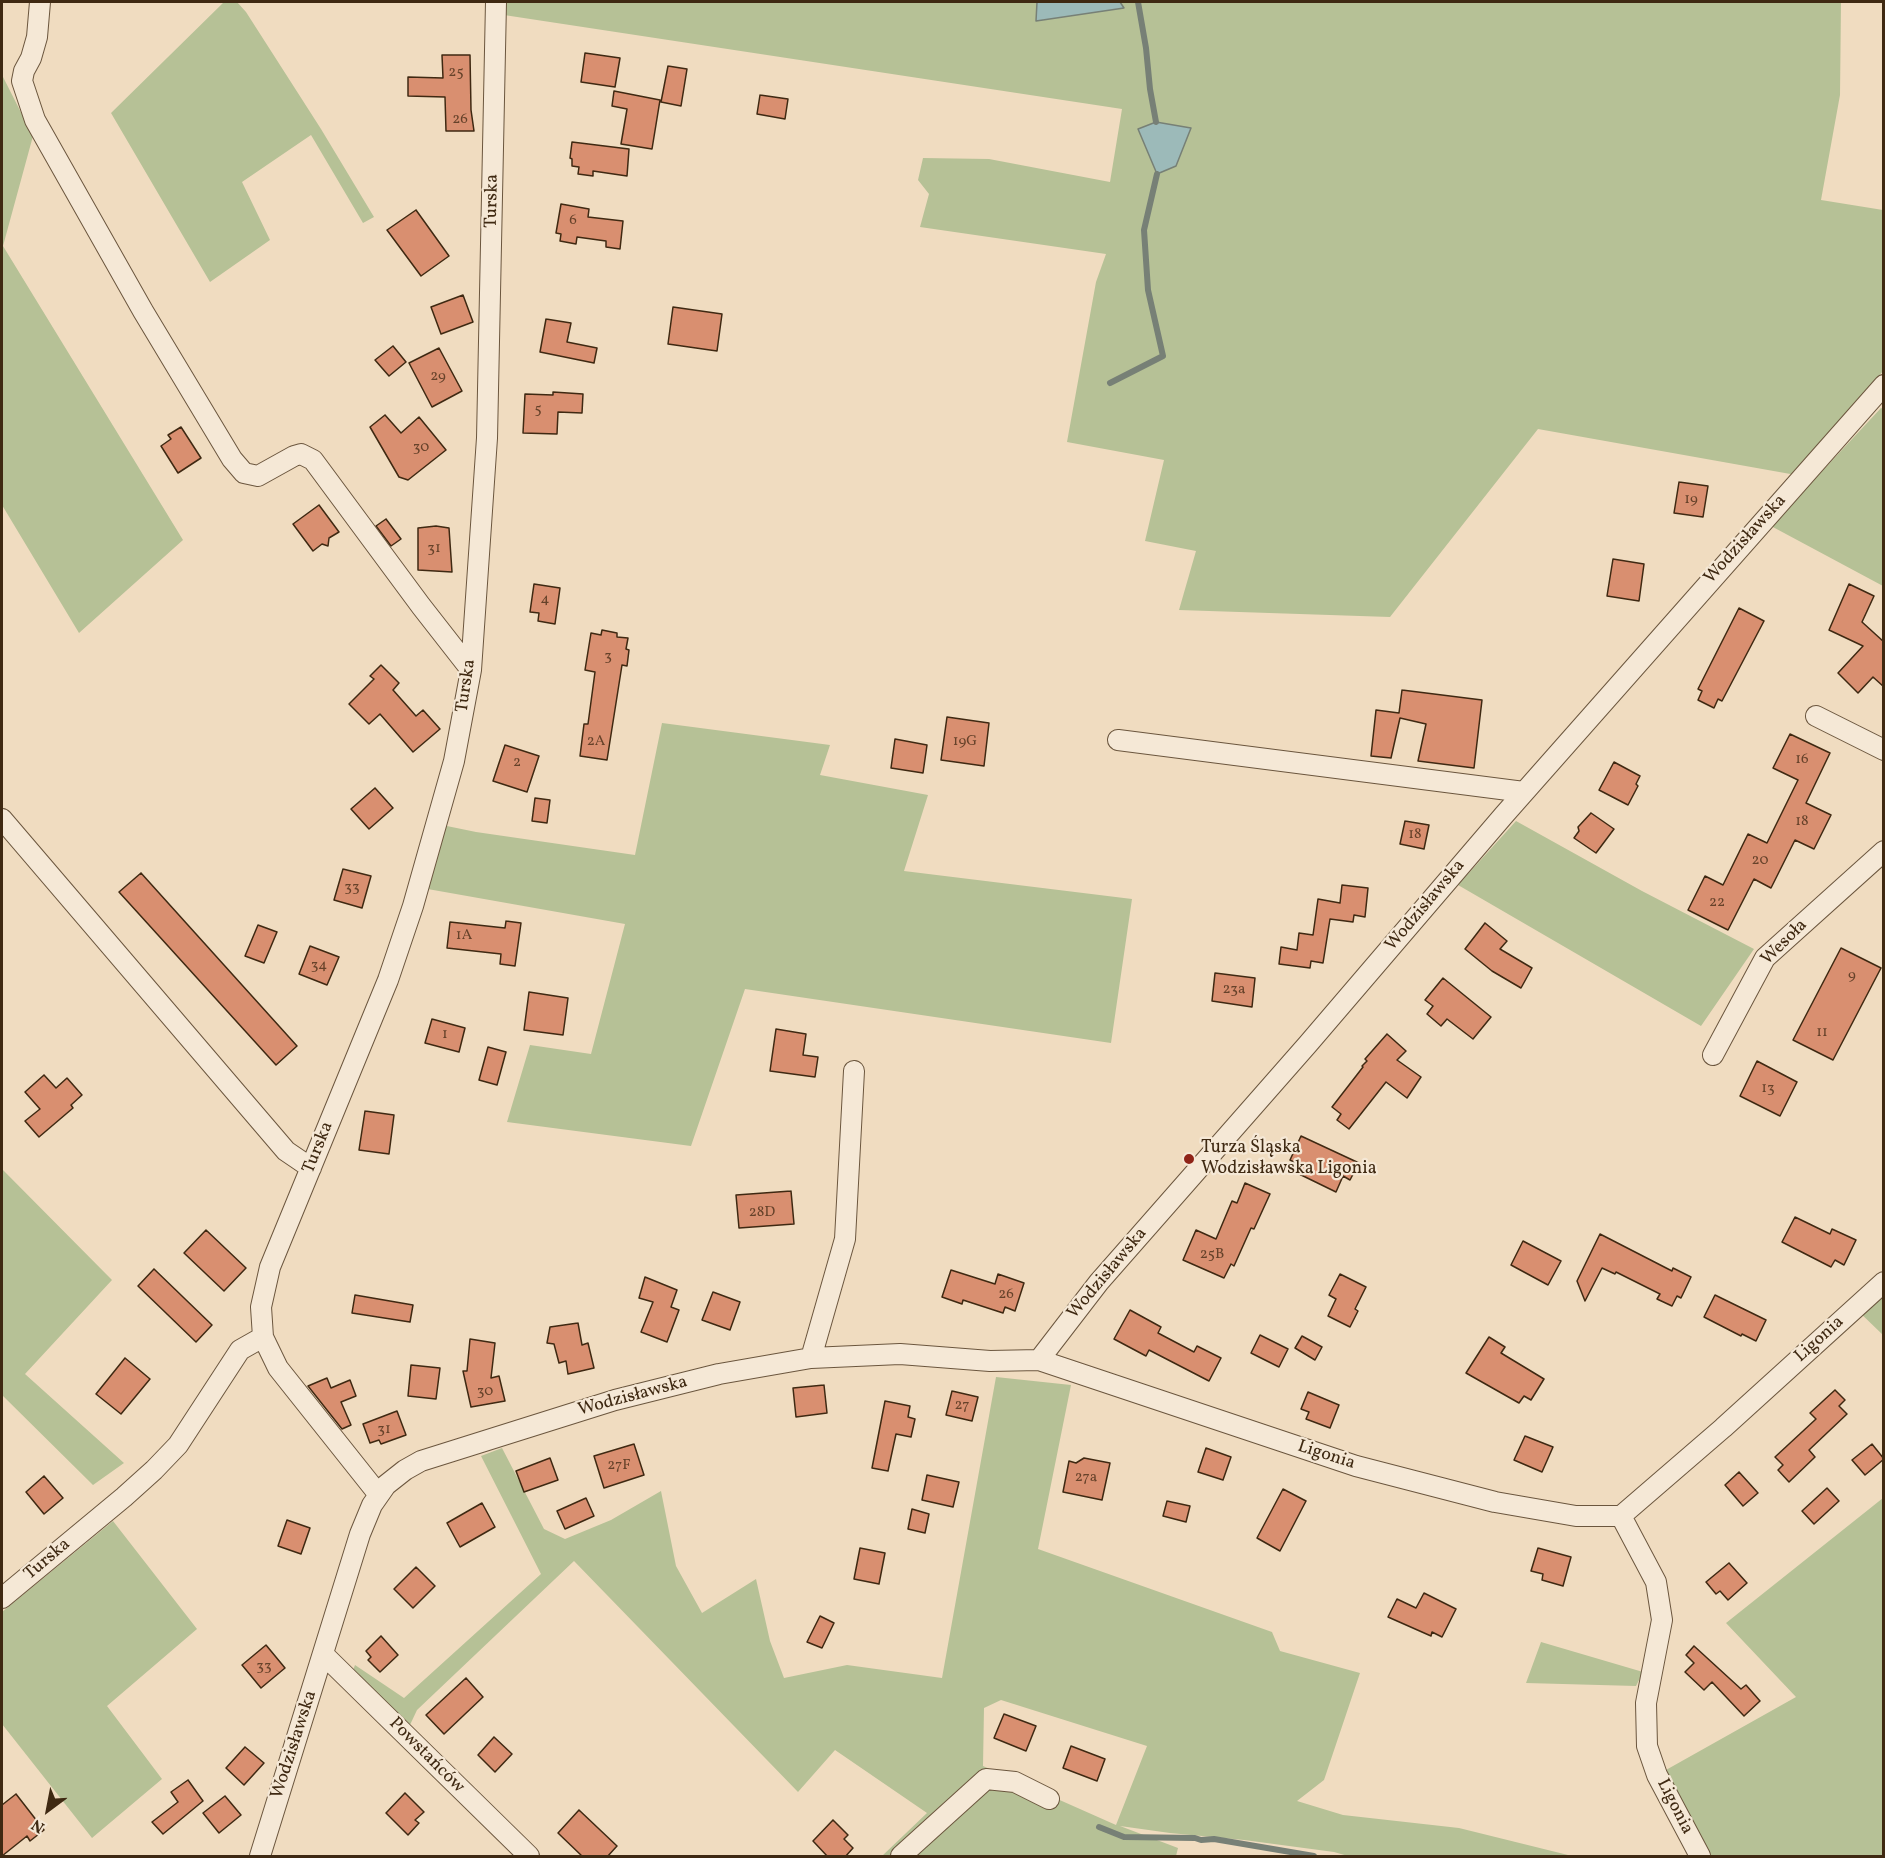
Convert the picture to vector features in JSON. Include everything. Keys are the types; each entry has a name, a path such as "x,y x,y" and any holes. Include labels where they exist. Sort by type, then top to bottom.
{"street":[{"path":"40,2 37,37 22,81 35,120 127,284 232,459 244,473 258,476 294,456 301,454 314,460 471,670"},
{"name":"Turska","path":"379,1495 278,1368 262,1336 261,1307 265,1281 388,980 413,906 454,761 471,670 487,438 495,2"},
{"name":"Wodzisławska","path":"260,1857 360,1534 372,1505 394,1477 421,1461 627,1397 719,1374 811,1358 900,1354 990,1360 1039,1360 1099,1282 1308,1044 1524,792 1884,385"},
{"path":"1816,716 1884,750"},
{"path":"1118,740 1524,792"},
{"path":"2,819 286,1151 311,1168"},
{"name":"Wesoła","path":"1713,1055 1765,958 1884,851"},
{"path":"811,1358 845,1239 854,1071"},
{"name":"Ligonia","path":"1039,1360 1368,1469 1495,1502 1576,1516 1621,1516 1723,1428 1884,1282"},
{"name":"Turska","path":"2,1598 154,1470 177,1445 240,1350 262,1336"},
{"name":"Ligonia","path":"1621,1516 1656,1582 1662,1620 1646,1703 1647,1746 1657,1775 1700,1857"},
{"name":"Powstańców","path":"324,1655 529,1857"},
{"path":"901,1857 986,1779 1015,1782 1049,1799"}],"green space":[{"path":"224,2 237,2 246,12 374,217 363,223 311,135 242,182 270,240 210,282 111,113"},
{"path":"505,2 1037,2 1036,21 1123,8 1120,2 1841,2 1840,95 1821,200 1883,210 1883,371 1796,475 1538,429 1390,617 1179,610 1196,551 1145,541 1164,460 1067,442 1096,282 1106,254 920,227 929,194 918,180 923,158 989,159 1110,182 1122,109 504,15"},
{"path":"2,75 33,136 3,246 183,540 79,633 2,505"},
{"path":"1881,408 1883,409 1883,586 1771,526"},
{"path":"662,723 830,745 820,775 928,795 904,871 1132,899 1111,1043 745,989 691,1146 507,1122 530,1045 591,1054 625,924 422,888 442,825 635,855"},
{"path":"1516,821 1642,891 1754,949 1701,1026 1458,885"},
{"path":"2,1169 112,1280 25,1374 124,1463 93,1485 2,1395"},
{"path":"1883,1282 1883,1335 1855,1308"},
{"path":"996,1377 1071,1385 1038,1549 1272,1632 1280,1651 1360,1673 1324,1780 1297,1801 1343,1815 1459,1828 1568,1856 1348,1856 1334,1852 1244,1840 1120,1826 1178,1848 1176,1856 882,1856 927,1813 835,1750 798,1792 574,1561 417,1710 409,1727 352,1673 355,1665 404,1698 541,1574 481,1456 502,1448 544,1529 565,1539 611,1520 661,1491 676,1566 702,1613 756,1579 770,1641 784,1678 847,1665 942,1678","holes":["1001,1700 1147,1746 1116,1825 983,1766 984,1708"]},
{"path":"1883,1498 1883,1856 1701,1856 1657,1775 1796,1697 1726,1623"},
{"path":"113,1521 197,1629 107,1706 162,1779 92,1838 2,1724 2,1612"},
{"path":"1541,1642 1643,1672 1636,1686 1526,1683"}],"water":[{"path":"1037,2 1120,2 1124,8 1036,21"},
{"path":"1156,122 1191,128 1176,166 1157,174 1138,129"}],"building":[{"path":"585,53 620,58 615,87 581,82"},
{"path":"442,55 470,55 471,110 474,131 446,131 445,97 408,96 408,77 443,78"},
{"path":"668,66 687,69 681,106 661,102"},
{"path":"614,91 660,100 652,149 621,144 627,109 612,106"},
{"path":"760,95 788,99 785,119 757,114"},
{"path":"572,142 629,149 627,176 593,171 593,176 578,174 579,167 572,166 570,158"},
{"path":"561,204 589,209 588,217 623,221 620,249 606,247 606,241 577,237 576,244 560,241 561,234 556,233"},
{"path":"416,210 449,256 421,276 387,230"},
{"path":"463,295 473,322 441,334 431,307"},
{"path":"673,307 722,314 717,351 668,344"},
{"path":"546,319 571,323 567,342 597,348 594,363 540,352"},
{"path":"393,346 406,362 389,376 375,360"},
{"path":"439,348 462,391 432,407 409,363"},
{"path":"553,392 583,394 582,413 558,412 557,434 523,433 525,394 553,395"},
{"path":"385,415 401,433 419,417 446,450 408,480 399,477 370,427"},
{"path":"181,427 201,458 178,473 161,446 171,439 168,435"},
{"path":"1679,482 1708,486 1703,517 1674,513"},
{"path":"319,505 339,532 329,538 328,546 322,544 313,551 293,524"},
{"path":"386,519 401,539 391,546 376,526"},
{"path":"436,526 449,528 452,572 418,570 418,528"},
{"path":"1613,559 1644,564 1639,601 1607,596"},
{"path":"534,584 560,588 555,624 538,621 539,613 530,612"},
{"path":"1849,584 1874,596 1862,622 1884,642 1884,687 1873,677 1858,693 1838,673 1863,646 1829,630"},
{"path":"1739,608 1764,621 1722,701 1718,699 1714,708 1698,700 1702,691 1698,689"},
{"path":"602,630 617,633 617,637 628,638 626,649 629,650 627,666 622,665 607,760 580,756 584,724 588,724 595,672 585,670 591,633 601,635"},
{"path":"381,665 399,683 393,690 416,716 423,710 440,729 413,752 380,714 369,724 349,704 374,679 370,676"},
{"path":"1402,690 1482,700 1474,768 1418,761 1426,724 1400,718 1391,758 1371,756 1376,710 1399,713"},
{"path":"947,717 989,723 984,766 941,760"},
{"path":"1790,734 1830,753 1806,803 1831,815 1814,849 1795,840 1771,888 1754,879 1728,930 1688,910 1705,876 1723,885 1748,834 1767,843 1798,780 1773,768"},
{"path":"895,739 927,745 923,773 891,768"},
{"path":"505,745 539,756 527,792 493,781"},
{"path":"1614,762 1640,776 1636,784 1638,786 1628,805 1599,790"},
{"path":"375,788 393,808 369,829 351,809"},
{"path":"535,798 550,800 547,823 532,821"},
{"path":"1591,813 1614,829 1596,853 1574,838 1579,831 1578,827"},
{"path":"1405,821 1429,825 1424,849 1400,844"},
{"path":"343,869 371,876 362,908 334,900"},
{"path":"141,873 297,1046 276,1065 119,892"},
{"path":"1342,885 1368,888 1365,917 1354,915 1353,922 1330,919 1323,963 1311,961 1310,968 1279,964 1281,947 1297,950 1299,933 1313,935 1318,899 1340,903"},
{"path":"506,921 521,923 515,966 500,964 501,954 447,948 450,922 505,928"},
{"path":"1485,923 1507,941 1500,949 1532,968 1521,988 1492,971 1465,949"},
{"path":"258,925 277,932 264,963 245,956"},
{"path":"310,946 339,957 327,985 299,974"},
{"path":"1841,948 1881,968 1833,1060 1793,1040"},
{"path":"1215,973 1255,978 1252,1007 1212,1001"},
{"path":"1443,978 1491,1017 1473,1039 1447,1019 1441,1026 1427,1014 1433,1006 1425,1000"},
{"path":"529,992 568,998 563,1035 524,1030"},
{"path":"432,1019 465,1028 459,1052 425,1043"},
{"path":"776,1029 806,1034 803,1055 818,1057 815,1077 770,1071"},
{"path":"1387,1034 1406,1051 1397,1060 1421,1077 1407,1098 1386,1082 1349,1129 1337,1120 1341,1114 1332,1107 1363,1067 1367,1061 1365,1059"},
{"path":"488,1047 506,1052 497,1085 479,1080"},
{"path":"1757,1061 1797,1082 1780,1116 1740,1096"},
{"path":"44,1075 56,1088 67,1078 82,1095 71,1105 73,1108 39,1137 25,1121 40,1109 25,1092"},
{"path":"365,1111 394,1115 389,1154 359,1150"},
{"path":"1301,1136 1359,1163 1350,1180 1343,1176 1336,1192 1295,1172 1299,1165 1290,1160"},
{"path":"1245,1183 1270,1194 1234,1266 1231,1264 1224,1278 1183,1260 1196,1230 1216,1239 1232,1201 1237,1203"},
{"path":"791,1191 794,1224 739,1228 736,1195"},
{"path":"1795,1217 1830,1234 1832,1229 1856,1240 1844,1265 1835,1260 1831,1267 1782,1242"},
{"path":"206,1230 246,1268 224,1291 184,1253"},
{"path":"1600,1234 1672,1271 1673,1268 1691,1277 1681,1298 1677,1296 1672,1306 1657,1299 1660,1294 1616,1272 1615,1274 1602,1268 1585,1301 1577,1281"},
{"path":"1523,1241 1561,1261 1548,1285 1511,1265"},
{"path":"154,1269 212,1325 196,1342 138,1286"},
{"path":"951,1270 995,1284 998,1274 1024,1283 1015,1311 1005,1307 1003,1313 963,1300 962,1304 942,1297"},
{"path":"1340,1274 1366,1287 1355,1309 1358,1311 1350,1327 1328,1316 1336,1299 1329,1295"},
{"path":"645,1277 677,1290 671,1307 679,1310 667,1342 641,1332 653,1302 639,1298"},
{"path":"713,1292 740,1302 730,1330 702,1320"},
{"path":"355,1295 413,1305 410,1322 352,1313"},
{"path":"1715,1295 1766,1320 1756,1341 1704,1317"},
{"path":"1130,1310 1161,1327 1158,1333 1194,1352 1197,1346 1221,1358 1209,1381 1149,1350 1146,1356 1114,1339"},
{"path":"578,1323 582,1345 588,1343 594,1368 568,1374 566,1361 559,1363 554,1344 547,1343 550,1327"},
{"path":"1260,1335 1288,1349 1279,1367 1251,1353"},
{"path":"1302,1336 1322,1347 1315,1360 1295,1348"},
{"path":"1489,1337 1505,1347 1501,1353 1544,1379 1531,1400 1524,1396 1519,1403 1466,1373"},
{"path":"470,1339 495,1343 491,1378 499,1376 505,1401 471,1407 463,1371 467,1371"},
{"path":"125,1358 150,1379 121,1414 96,1394"},
{"path":"411,1365 440,1368 436,1399 408,1396"},
{"path":"327,1378 331,1388 350,1380 356,1396 341,1402 351,1425 342,1429 308,1386"},
{"path":"824,1385 827,1413 796,1417 793,1388"},
{"path":"1835,1390 1845,1400 1839,1406 1847,1414 1809,1450 1815,1457 1789,1482 1778,1470 1783,1465 1775,1457 1816,1419 1810,1413"},
{"path":"952,1391 978,1397 972,1421 946,1415"},
{"path":"1308,1392 1339,1405 1330,1428 1306,1419 1309,1412 1301,1409"},
{"path":"885,1401 910,1406 908,1417 915,1419 911,1437 896,1434 888,1471 872,1468"},
{"path":"397,1411 406,1435 381,1444 379,1440 370,1443 363,1424"},
{"path":"1525,1436 1553,1447 1542,1472 1514,1460"},
{"path":"634,1444 644,1475 604,1488 594,1456"},
{"path":"1872,1444 1884,1459 1865,1475 1852,1460"},
{"path":"1206,1448 1231,1457 1223,1480 1198,1472"},
{"path":"550,1458 558,1480 524,1492 516,1471"},
{"path":"1084,1458 1110,1463 1102,1500 1063,1492 1069,1461 1076,1463"},
{"path":"1739,1472 1758,1493 1743,1506 1725,1485"},
{"path":"927,1475 959,1482 953,1507 922,1500"},
{"path":"44,1476 63,1498 44,1514 26,1492"},
{"path":"1827,1488 1839,1501 1814,1524 1802,1511"},
{"path":"1283,1489 1306,1501 1280,1551 1257,1538"},
{"path":"586,1498 594,1516 565,1529 557,1511"},
{"path":"1167,1501 1190,1506 1186,1522 1163,1516"},
{"path":"482,1503 495,1527 460,1547 447,1523"},
{"path":"912,1509 929,1514 925,1533 908,1529"},
{"path":"287,1520 310,1528 301,1554 278,1546"},
{"path":"860,1548 885,1553 879,1584 854,1579"},
{"path":"1538,1548 1571,1557 1563,1586 1542,1580 1543,1574 1531,1571"},
{"path":"1729,1563 1747,1583 1728,1600 1720,1591 1716,1594 1706,1582"},
{"path":"416,1567 435,1586 413,1608 394,1589"},
{"path":"1424,1593 1456,1609 1442,1637 1432,1632 1431,1636 1388,1617 1397,1599 1416,1608"},
{"path":"820,1616 834,1623 822,1648 807,1642"},
{"path":"381,1636 398,1655 380,1672 368,1660 371,1657 366,1651"},
{"path":"266,1645 285,1668 261,1688 242,1665"},
{"path":"1694,1646 1741,1689 1746,1685 1760,1701 1744,1716 1712,1682 1704,1690 1685,1672 1694,1663 1686,1655"},
{"path":"466,1678 483,1697 444,1734 426,1715"},
{"path":"1004,1714 1036,1726 1026,1751 994,1738"},
{"path":"494,1737 512,1754 495,1772 478,1755"},
{"path":"1071,1746 1105,1759 1097,1781 1063,1768"},
{"path":"245,1747 264,1763 244,1785 226,1768"},
{"path":"188,1780 203,1801 163,1834 152,1822 178,1802 171,1792"},
{"path":"405,1793 424,1812 415,1820 419,1823 408,1835 386,1813"},
{"path":"16,1794 44,1830 30,1841 27,1836 2,1856 2,1805"},
{"path":"225,1796 241,1815 219,1833 203,1813"},
{"path":"579,1810 617,1846 607,1857 583,1857 558,1833"},
{"path":"833,1820 848,1835 844,1839 853,1848 845,1857 828,1857 813,1841"}],"waterway":[{"path":"1138,2 1156,122"},
{"path":"1110,383 1163,356 1148,290 1144,230 1157,174"},
{"path":"1099,1827 1124,1837 1214,1839 1314,1856"}],"place":[{"name":"Turza Śląska Wodzisławska Ligonia","path":"1189,1159"}]}
